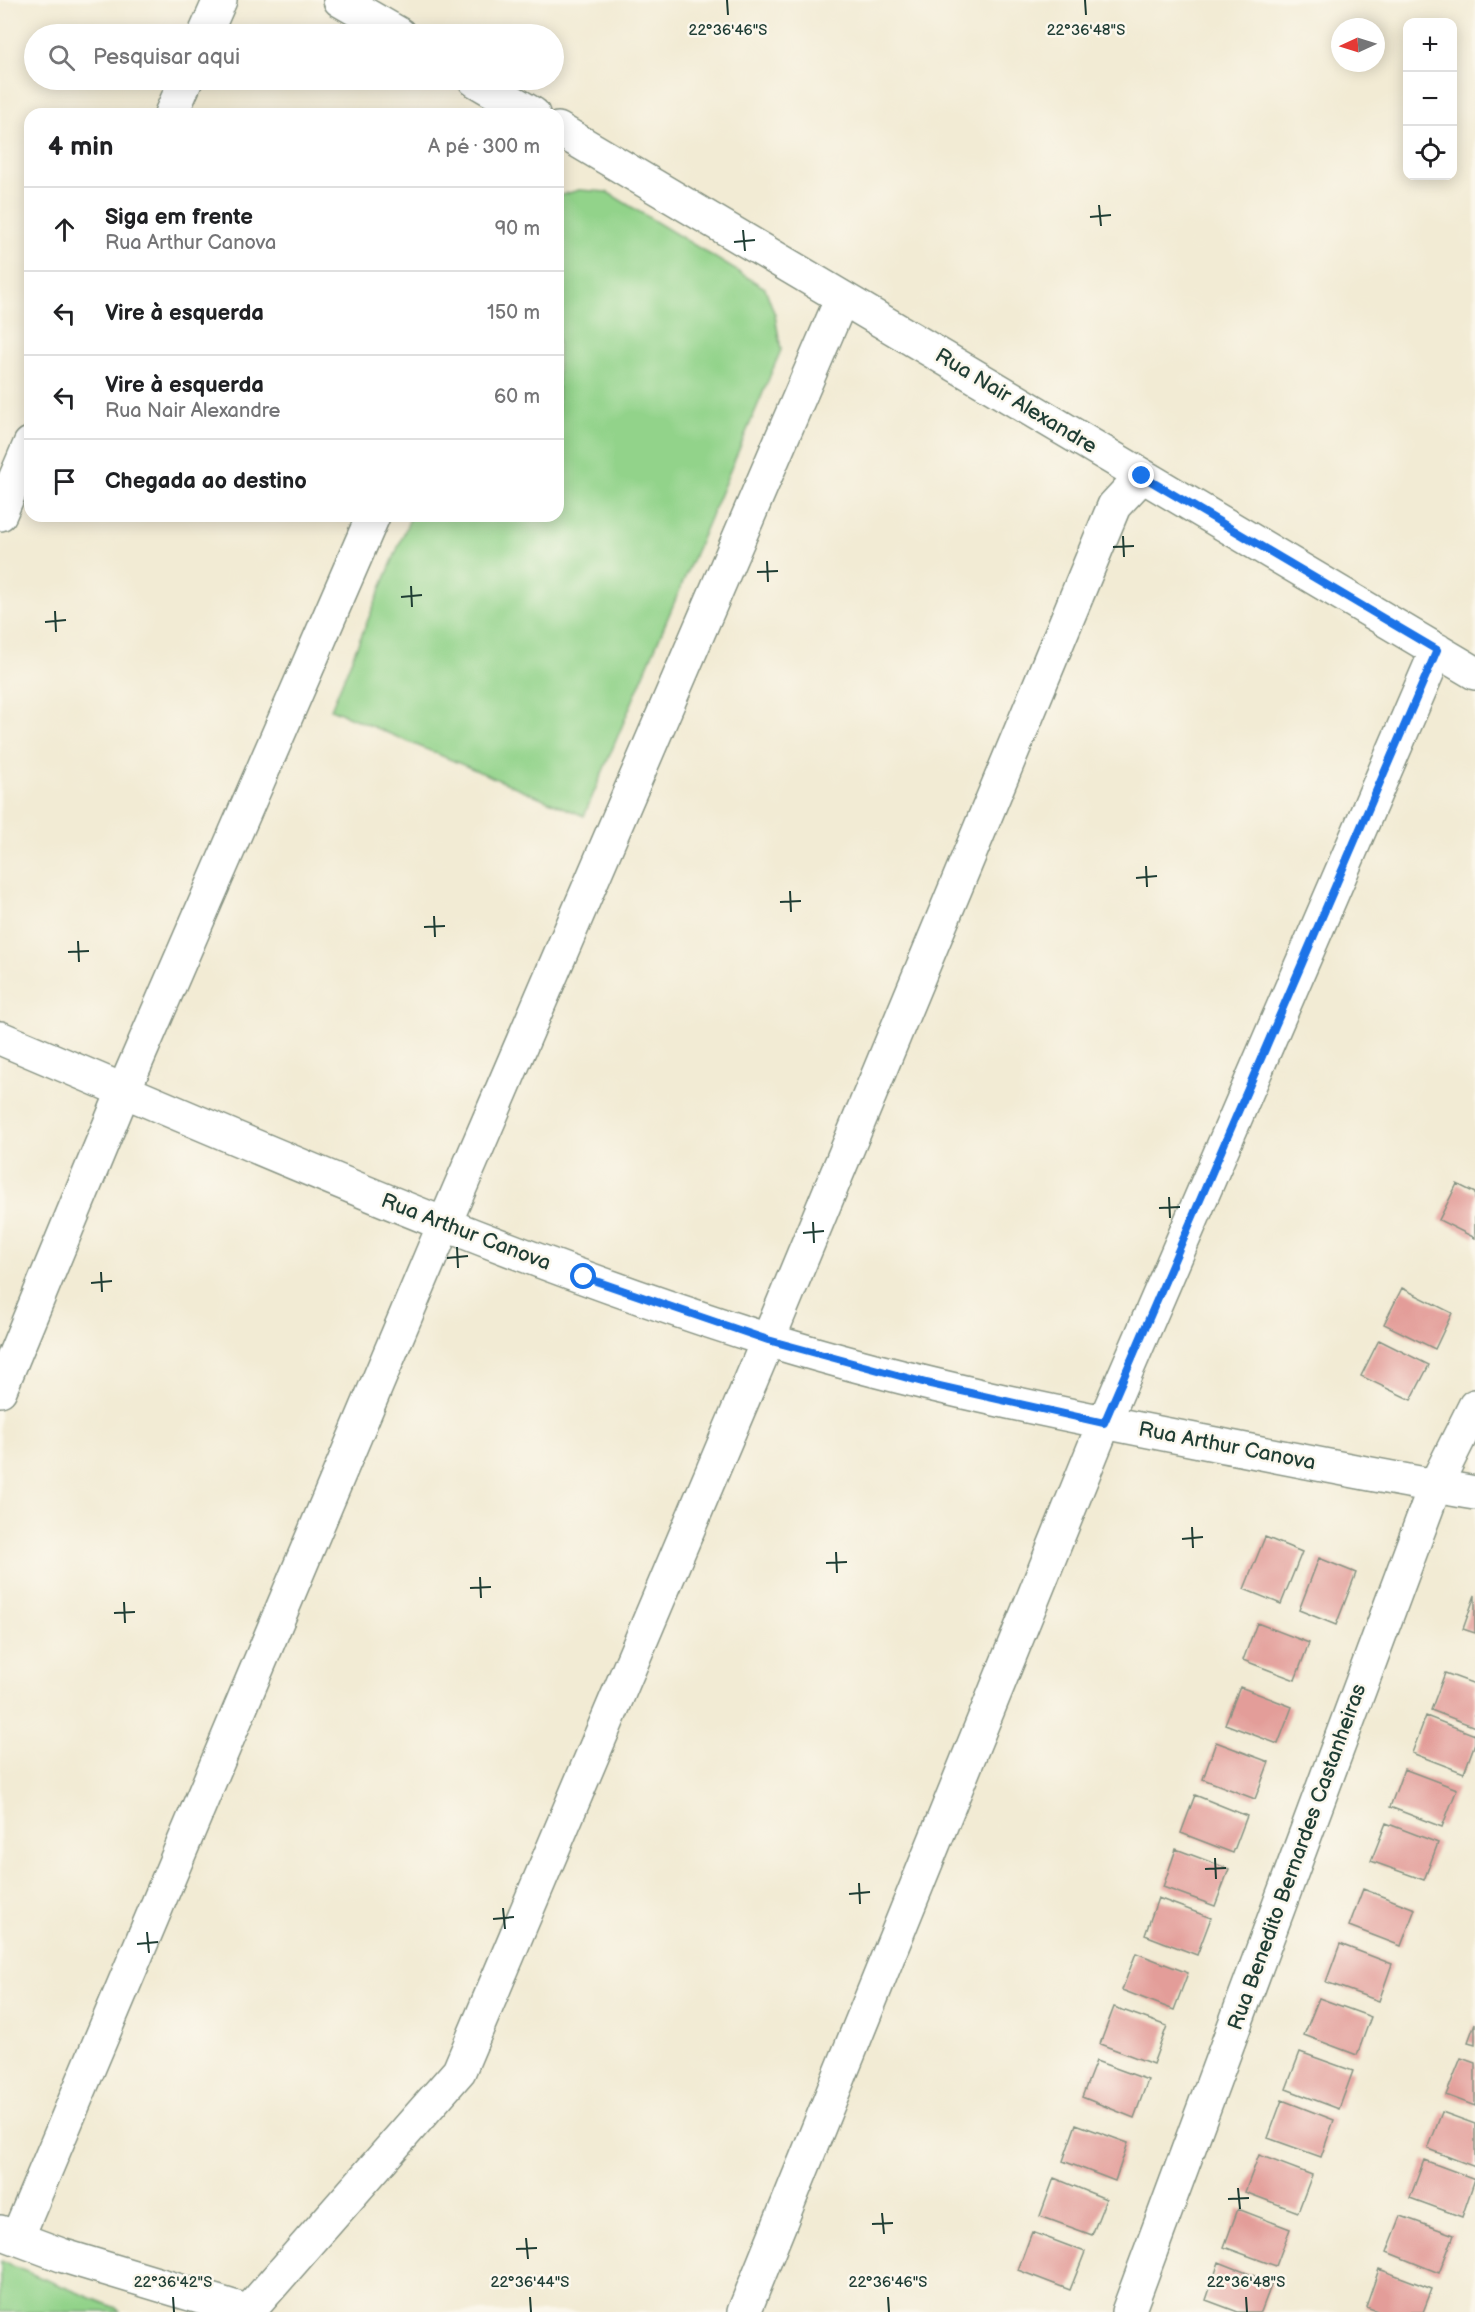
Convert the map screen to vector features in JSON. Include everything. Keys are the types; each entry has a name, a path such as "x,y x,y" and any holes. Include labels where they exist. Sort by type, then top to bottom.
{"street":[{"path":"209,24 220,0"},
{"path":"340,0 382,24"},
{"path":"174,108 182,90"},
{"path":"492,90 523,108"},
{"name":"Rua Nair Alexandre","path":"564,133 1475,673"},
{"path":"842,298 8,2235 64,2256 249,2312 459,2071 768,1340 1114,506 1142,476"},
{"path":"0,514 24,458"},
{"path":"0,1390 124,1090 370,522"},
{"path":"744,2312 1104,1423 1437,650"},
{"name":"Rua Arthur Canova","path":"0,1038 444,1225 584,1277 768,1340 926,1383 1104,1423 1475,1493"},
{"name":"Rua Benedito Bernardes Castanheiras","path":"1128,2312 1435,1486 1475,1406"}],"green space":[{"path":"579,190 607,192 765,288 775,315 781,350 584,816 331,709 409,522 564,522 564,194"},
{"path":"0,2261 116,2308 120,2312 0,2312"}],"building":[{"path":"1457,1184 1475,1193 1475,1238 1439,1220"},
{"path":"1402,1288 1452,1313 1435,1349 1384,1324"},
{"path":"1379,1340 1429,1365 1411,1400 1361,1376"},
{"path":"1265,1537 1302,1552 1281,1604 1244,1589"},
{"path":"1319,1558 1356,1573 1336,1625 1299,1610"},
{"path":"1475,1595 1475,1633 1463,1629"},
{"path":"1257,1623 1309,1643 1295,1680 1243,1660"},
{"path":"1445,1673 1475,1684 1475,1727 1431,1710"},
{"path":"1240,1687 1292,1707 1278,1744 1225,1724"},
{"path":"1426,1716 1475,1735 1475,1743 1464,1773 1412,1753"},
{"path":"1216,1742 1269,1762 1255,1799 1203,1779"},
{"path":"1404,1769 1457,1789 1442,1827 1390,1807"},
{"path":"1195,1795 1247,1816 1233,1853 1181,1833"},
{"path":"1386,1823 1438,1843 1424,1880 1371,1861"},
{"path":"1176,1849 1229,1869 1215,1906 1163,1887"},
{"path":"1363,1889 1415,1909 1401,1946 1349,1926"},
{"path":"1158,1898 1211,1918 1197,1955 1145,1935"},
{"path":"1340,1944 1392,1964 1379,2001 1326,1982"},
{"path":"1136,1953 1188,1973 1174,2010 1122,1990"},
{"path":"1319,1998 1371,2017 1357,2055 1304,2035"},
{"path":"1114,2007 1167,2026 1153,2064 1100,2044"},
{"path":"1475,2023 1475,2044 1468,2042"},
{"path":"1300,2052 1353,2071 1339,2109 1286,2089"},
{"path":"1461,2058 1475,2063 1475,2106 1446,2095"},
{"path":"1096,2061 1148,2080 1134,2118 1082,2097"},
{"path":"1282,2100 1334,2120 1321,2157 1268,2138"},
{"path":"1442,2112 1475,2124 1475,2167 1428,2149"},
{"path":"1076,2124 1128,2143 1115,2181 1063,2161"},
{"path":"1259,2155 1312,2175 1298,2212 1245,2192"},
{"path":"1424,2160 1475,2179 1462,2217 1410,2198"},
{"path":"1054,2178 1106,2199 1092,2235 1040,2216"},
{"path":"1238,2209 1290,2229 1276,2266 1224,2247"},
{"path":"1401,2216 1454,2235 1439,2273 1387,2252"},
{"path":"1032,2232 1085,2252 1070,2290 1018,2270"},
{"path":"1219,2262 1272,2283 1261,2312 1238,2312 1206,2300"},
{"path":"1379,2269 1432,2289 1423,2312 1380,2312 1366,2307"}],"route":[{"path":"584,1277 768,1340 926,1383 1104,1423 1437,650 1142,476"}]}
